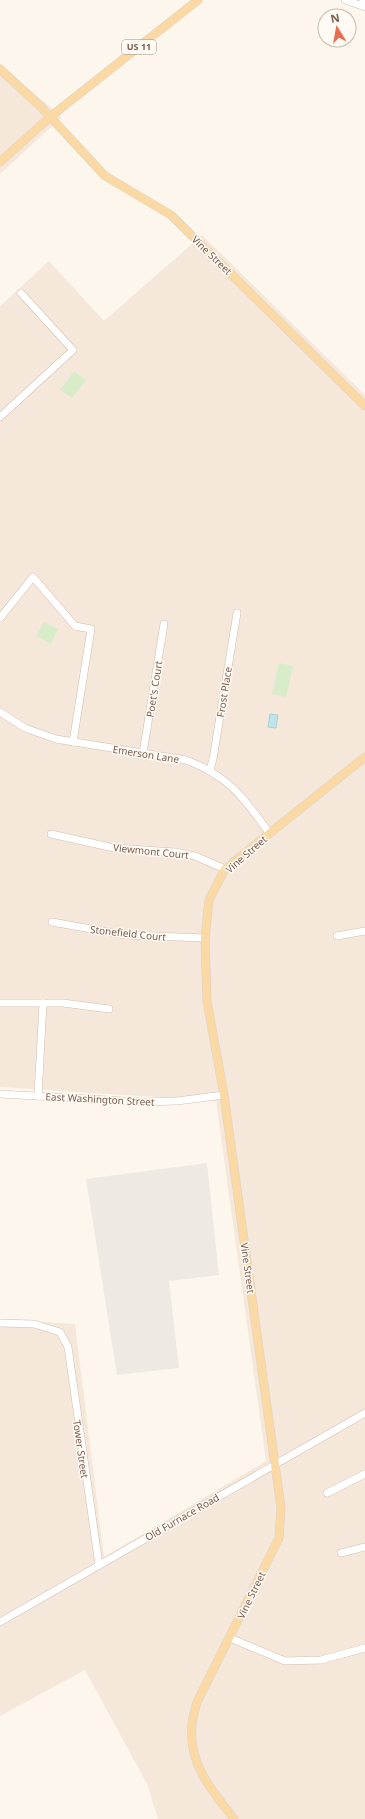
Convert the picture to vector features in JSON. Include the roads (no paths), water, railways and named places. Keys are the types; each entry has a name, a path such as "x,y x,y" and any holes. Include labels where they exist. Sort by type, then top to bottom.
{"main road":[{"name":"US 11","path":"0,162 50,117 198,0"},
{"name":"Vine Street","path":"0,69 27,93 105,176 171,215 365,406"},
{"name":"Vine Street","path":"234,1819 206,1784 194,1753 192,1727 196,1702 230,1638 279,1538 282,1508 224,1095 208,1001 205,938 209,900 225,869 365,757"}],"street":[{"path":"345,0 365,7"},
{"path":"0,417 73,350 21,294"},
{"path":"0,618 33,577 75,626 91,629 73,742"},
{"name":"Frost Place","path":"210,770 238,613"},
{"name":"Poet's Court","path":"143,753 164,624"},
{"name":"Emerson Lane","path":"0,712 39,735 73,742 186,760 210,770 232,786 270,834"},
{"name":"Viewmont Court","path":"51,834 114,848 174,852 195,856 225,869"},
{"name":"Stonefield Court","path":"52,922 126,935 205,938"},
{"path":"337,936 365,931"},
{"path":"0,1003 62,1003 109,1009"},
{"path":"38,1096 43,1003"},
{"name":"East Washington Street","path":"0,1094 147,1102 224,1095"},
{"name":"Tower Street","path":"0,1323 34,1324 62,1334 68,1347 99,1565"},
{"name":"Old Furnace Road","path":"0,1622 365,1413"},
{"path":"327,1493 365,1474"},
{"path":"341,1553 365,1547"},
{"path":"230,1638 285,1661 321,1660 365,1648"}],"water":[{"path":"270,714 278,715 276,728 268,727"}]}
